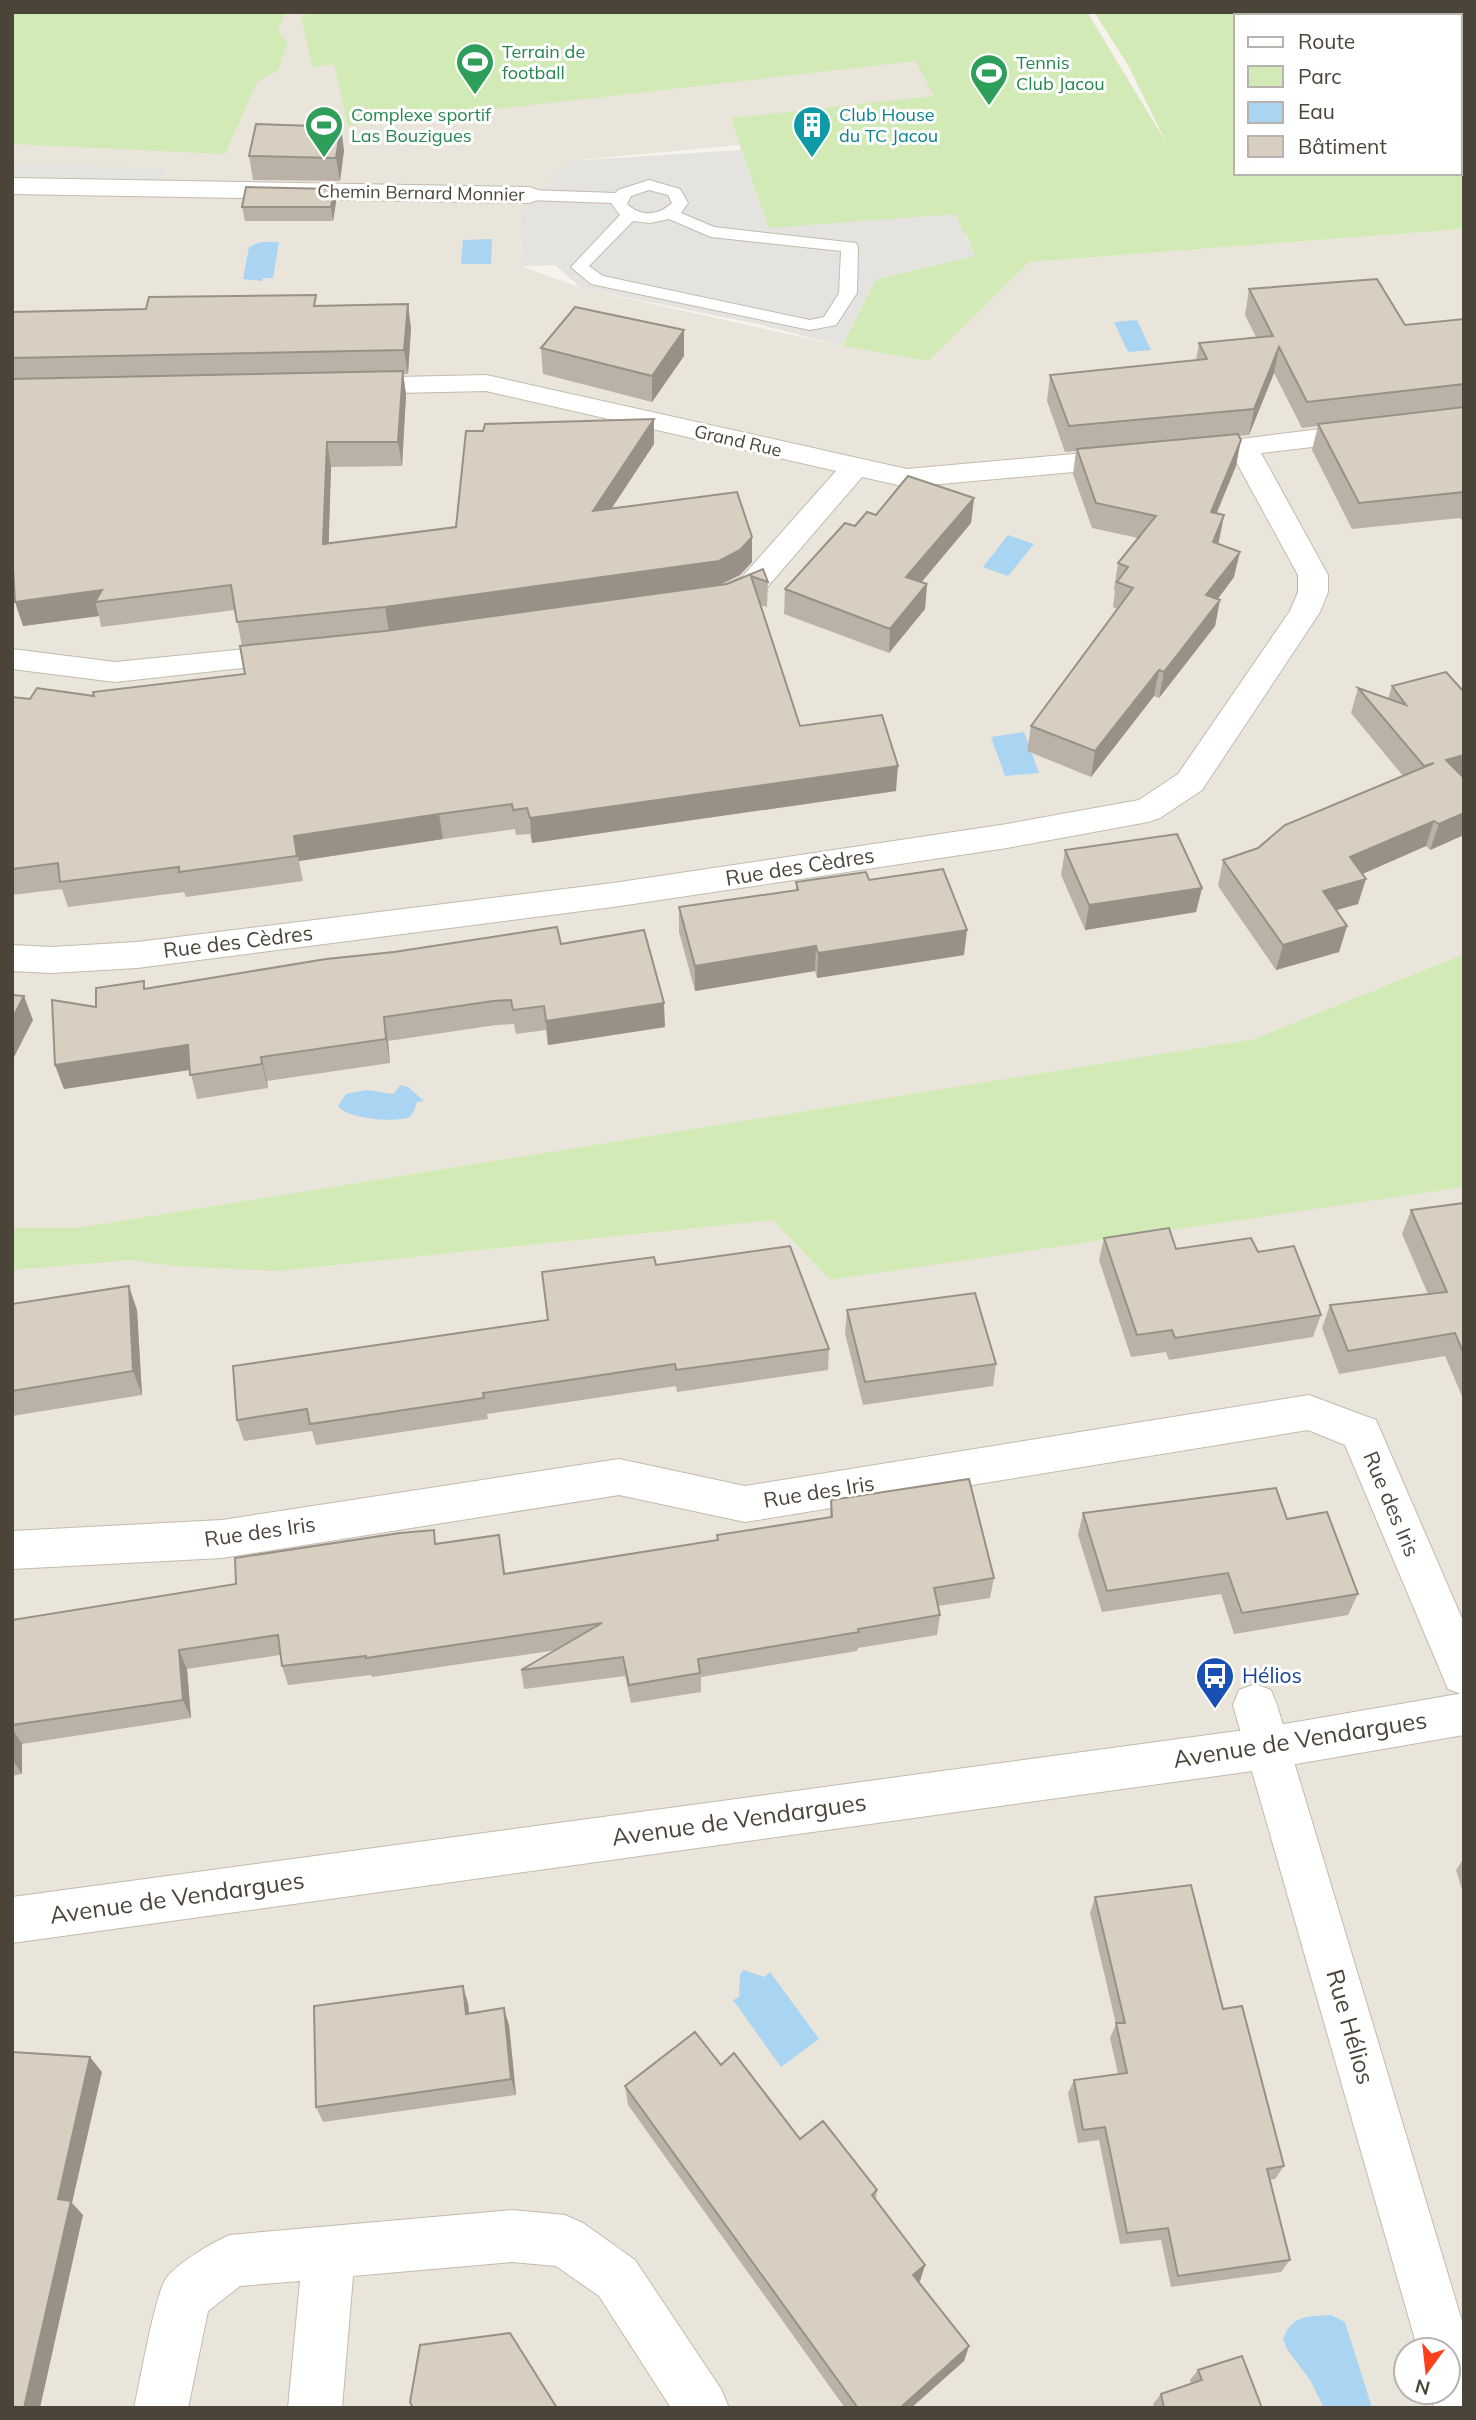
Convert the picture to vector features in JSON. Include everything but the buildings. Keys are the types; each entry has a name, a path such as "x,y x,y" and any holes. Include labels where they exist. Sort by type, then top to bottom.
{"street":[{"name":"Chemin Bernard Monnier","path":"12,186 529,195"},
{"name":"Grand Rue","path":"319,387 486,383 907,478 1150,456"},
{"path":"1190,452 1464,420"},
{"name":"Rue des Cèdres","path":"12,958 51,960 137,955 613,895 1007,836 1148,810 1190,782 1305,612 1313,592 1313,575 1243,447"},
{"path":"686,603 727,597 753,584 854,468"},
{"path":"12,659 115,672 320,651"},
{"name":"Rue des Iris","path":"12,1550 222,1539 619,1477 745,1504 1309,1412 1361,1433 1464,1675"},
{"name":"Avenue de Vendargues","path":"12,1920 1261,1726 1464,1714"},
{"name":"Rue Hélios","path":"1261,1726 1440,2336"},
{"path":"161,2408 186,2296 230,2262 512,2236 565,2241 617,2278 702,2408"},
{"path":"316,2408 329,2251"}],"lane":[{"path":"629,215 579,267 597,280 810,325 830,321 848,293 850,247 711,232 670,214 650,218 629,215 622,210 620,198 624,193 639,187 667,188 674,192 680,203 670,214"},
{"name":"Chemin Bernard Monnier","path":"529,195 620,198"}],"shaded area":[{"path":"12,12 1088,12 1176,159 757,195 739,145 569,161 520,211 521,266 581,288 842,346 927,361 1029,262 1464,229 1464,954 1254,1039 76,1228 12,1228"},
{"path":"741,150 769,228 955,214 975,256 876,279 842,346 757,324 581,288 555,265 521,266 520,211 569,161"},
{"path":"12,162 166,169 159,183 12,177"},
{"path":"1464,1182 1464,2408 12,2408 12,1260 131,1260 288,1270 773,1220 830,1280"}],"green space":[{"path":"12,12 286,12 278,31 288,43 278,70 257,82 225,154 12,144"},
{"path":"319,12 1086,12 1167,144 1128,65 1094,12 1464,12 1464,229 1029,262 928,361 842,346 876,279 974,256 966,234 768,228 731,118 934,96 916,61 348,126 334,64 312,67 301,16"},
{"path":"1464,954 1464,1187 830,1280 773,1220 278,1271 174,1266 131,1260 12,1270 12,1228 76,1228 1254,1039"}],"water":[{"path":"492,239 491,264 461,264 463,240"},
{"path":"261,242 279,242 273,278 263,278 262,281 243,279 249,247"},
{"path":"1137,320 1151,350 1128,352 1114,322"},
{"path":"1008,535 1034,544 1008,576 983,567"},
{"path":"1024,732 1039,773 1005,776 991,737"},
{"path":"400,1085 408,1087 424,1101 417,1102 409,1117 393,1120 372,1119 351,1114 338,1106 346,1094 366,1090 394,1094"},
{"path":"744,1970 764,1977 770,1972 819,2039 781,2067 733,2000 739,1997 740,1974"},
{"path":"1331,2315 1345,2322 1372,2408 1324,2408 1310,2380 1287,2349 1283,2339 1296,2321"}],"place":[{"name":"Terrain de football","path":"475,96"},
{"name":"Tennis Club Jacou","path":"989,107"},
{"name":"Complexe sportif Las Bouzigues","path":"324,159"},
{"name":"Club House du TC Jacou","path":"812,159"},
{"name":"Hélios","path":"1215,1710"}]}
